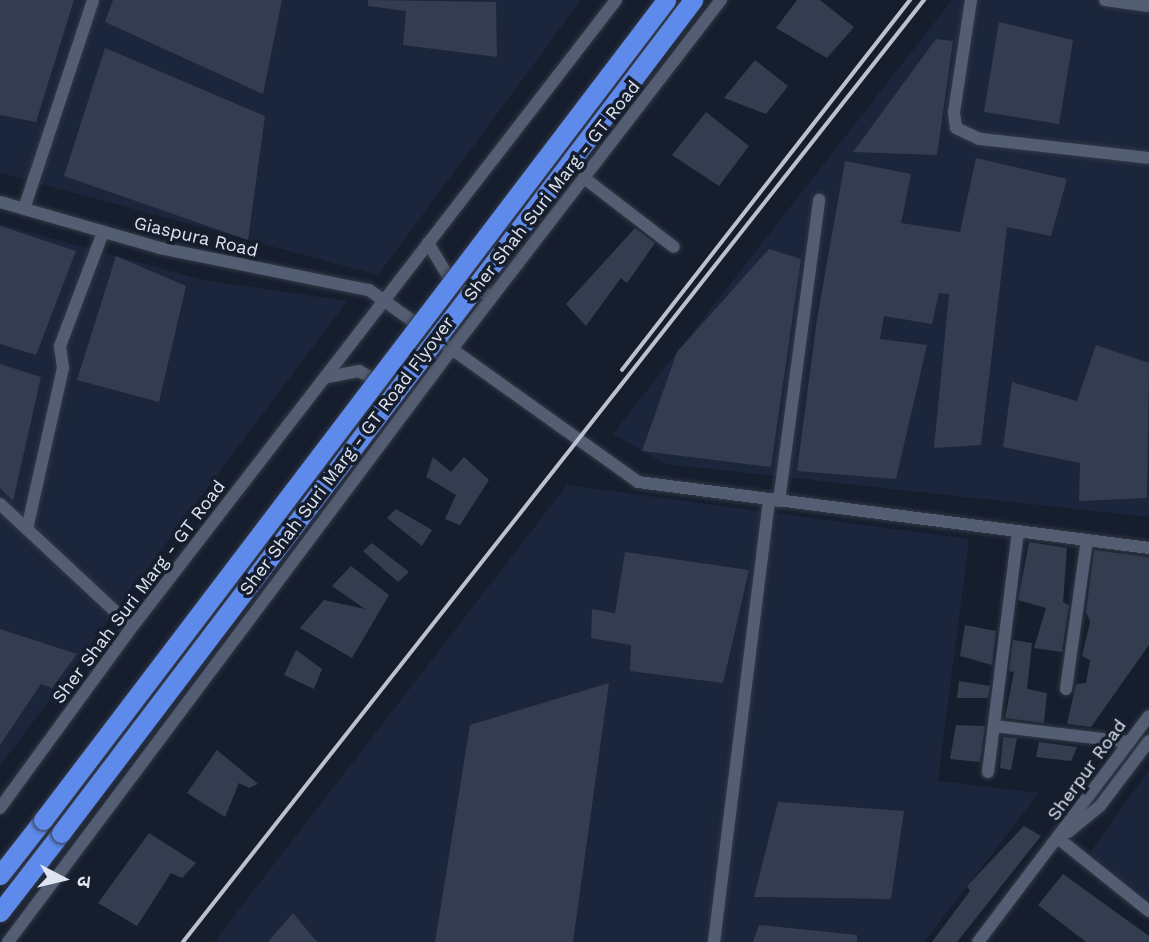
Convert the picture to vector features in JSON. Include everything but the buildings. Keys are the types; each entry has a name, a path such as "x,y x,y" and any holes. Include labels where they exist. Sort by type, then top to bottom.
{"highway":[{"name":"Sher Shah Suri Marg - GT Road Flyover","path":"0,876 666,0"},
{"name":"Sher Shah Suri Marg - GT Road Flyover","path":"0,912 693,0"}],"street":[{"path":"24,209 93,0"},
{"name":"Sher Shah Suri Marg - GT Road","path":"0,808 132,626 616,0"},
{"name":"Sher Shah Suri Marg - GT Road","path":"8,942 394,425 721,0"},
{"path":"971,0 954,113 956,128 980,139 1149,158"},
{"path":"1105,0 1149,6"},
{"path":"584,178 674,247"},
{"path":"714,942 774,500 819,200"},
{"name":"Giaspura Road","path":"0,202 160,248 358,288 385,299 630,480 1149,548"},
{"path":"27,529 61,378 60,346 103,232"},
{"path":"428,243 451,281 492,296"},
{"path":"324,379 341,371 359,371 375,378 391,399 394,425"},
{"path":"0,504 132,626"},
{"path":"988,772 1018,531"},
{"path":"1066,689 1087,540"},
{"name":"Sherpur Road","path":"1059,839 1149,716"},
{"path":"994,726 1129,743"},
{"name":"Sherpur Road","path":"1059,839 1100,806 1149,741"},
{"path":"978,942 1059,839 1149,911"}],"shaded area":[{"path":"0,0 581,0 378,275 0,173"},
{"path":"952,0 1149,0 1149,517 665,464 613,434"},
{"path":"0,224 203,280 347,301 0,766"},
{"path":"567,485 969,539 938,781 1039,793 924,942 214,942"},
{"path":"1149,770 1149,900 1090,853"}],"railway":[{"path":"622,370 910,0"},
{"path":"183,942 924,0"}]}
